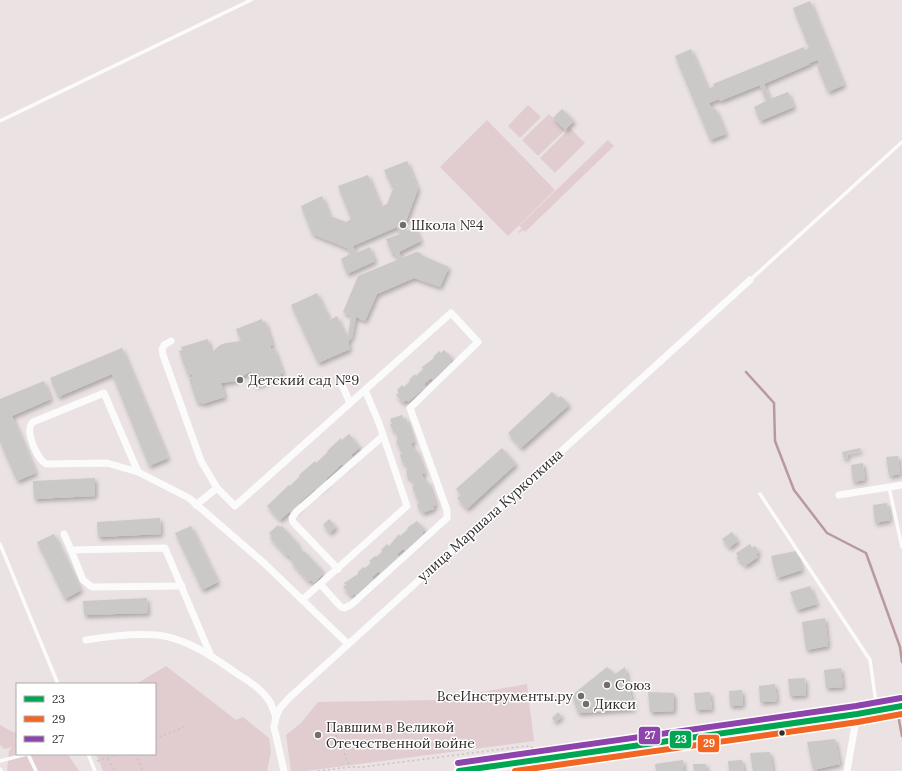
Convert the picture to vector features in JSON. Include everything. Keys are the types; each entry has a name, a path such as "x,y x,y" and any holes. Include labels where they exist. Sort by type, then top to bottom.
{"main road":[{"path":"460,771 857,714 902,706"}],"street":[{"name":"улица Маршала Куркоткина","path":"276,717 280,708 289,698 750,280"},
{"path":"171,341 164,345 162,349 163,355 201,461 217,488 235,506 451,313 478,342 410,408 447,510 447,518 352,605 344,608 341,607 320,584"},
{"path":"342,385 350,403"},
{"path":"302,600 407,506 383,436 365,390"},
{"path":"138,472 104,393 30,424 30,435 41,462 46,464 107,463 138,472 189,498 260,560 348,644"},
{"path":"338,568 293,522 292,518 296,512 383,436"},
{"path":"839,495 902,485"},
{"path":"196,505 217,488"},
{"path":"64,534 83,580 92,587 182,586"},
{"path":"71,550 165,548 211,656"},
{"path":"86,640 123,635 157,635 172,638 188,644 211,656 259,689 268,699 276,717 274,727 284,771"},
{"path":"847,771 857,714"}],"lane":[{"path":"0,121 251,0"},
{"path":"750,280 902,142"},
{"path":"889,487 902,548"},
{"path":"760,494 870,660 877,711"},
{"path":"0,544 58,683"},
{"path":"0,761 24,755"},
{"path":"28,755 36,771"},
{"path":"88,755 95,771"}],"path":[{"path":"330,721 350,767"},
{"path":"156,739 186,726"},
{"path":"92,763 116,755"},
{"path":"135,755 143,771"},
{"path":"108,758 115,771"}],"shaded area":[{"path":"528,105 541,117 520,138 508,126"},
{"path":"549,114 565,130 538,156 522,140"},
{"path":"487,120 555,190 508,236 440,167"},
{"path":"570,128 585,143 555,173 540,158"},
{"path":"608,140 614,146 525,232 523,230 519,233 518,232 522,228 519,226"},
{"path":"166,666 236,720 243,717 269,738 271,752 267,771 103,771 96,755 156,755 156,683 138,683"},
{"path":"527,684 534,741 306,771 291,771 286,735 301,723 318,702 438,700"},
{"path":"0,725 13,732 16,732 16,755 68,755 79,771 7,771 9,751 12,747 4,749 0,745"}],"building":[{"path":"810,1 844,85 828,92 817,66 820,65 818,60 764,84 770,99 788,92 794,107 760,121 754,107 766,101 760,85 720,101 719,99 709,103 712,109 715,108 726,134 710,140 675,56 691,49 708,89 714,86 713,84 804,47 805,50 809,48 793,8"},
{"path":"562,109 574,121 565,130 553,118"},
{"path":"407,161 418,189 403,226 405,232 415,227 421,241 399,252 402,258 416,252 421,253 421,255 449,267 440,287 414,278 377,294 365,321 356,317 352,337 348,342 350,349 318,363 291,305 317,293 330,320 337,316 346,337 348,335 351,316 343,312 358,276 397,260 395,254 392,254 386,239 400,234 397,227 353,246 356,253 370,247 375,261 347,274 341,259 350,254 347,248 312,234 301,206 322,196 330,216 346,222 351,219 338,186 368,175 381,207 387,204 393,189 384,170"},
{"path":"262,319 263,323 265,321 273,346 271,346 271,349 274,348 283,373 280,374 281,376 256,386 251,371 235,381 221,383 225,397 202,404 201,402 197,403 189,379 193,377 192,374 188,376 179,351 182,350 181,347 208,339 211,353 220,345 241,341 236,329"},
{"path":"122,348 168,458 149,466 112,374 58,397 50,378"},
{"path":"444,350 453,359 450,362 451,363 433,380 431,378 424,384 426,387 408,402 406,400 403,403 396,395 399,393 397,390 402,385 404,387 415,374 416,376 423,369 422,367 434,358 433,357 439,351 441,353"},
{"path":"44,381 51,399 12,416 36,473 17,481 0,442 0,399"},
{"path":"552,392 558,398 561,396 569,405 521,448 508,433"},
{"path":"402,415 403,419 406,418 414,442 411,443 413,450 416,449 425,473 422,474 425,482 428,481 436,505 433,506 434,509 422,513 417,504 419,503 412,487 414,486 411,478 408,479 406,471 408,471 405,463 403,464 400,455 402,454 396,441 398,440 395,430 393,431 390,424 392,424 390,419"},
{"path":"349,434 360,447 351,455 353,458 344,467 342,464 326,479 328,482 317,491 315,489 299,503 301,505 291,514 289,512 280,520 267,506 289,485 290,486 300,476 299,475 328,452 327,451 341,438 342,440"},
{"path":"502,448 516,464 467,509 457,498 461,495 456,489"},
{"path":"860,448 861,451 847,454 848,458 844,459 842,452"},
{"path":"898,456 900,474 889,476 886,457"},
{"path":"863,463 865,480 853,482 851,465"},
{"path":"95,478 95,496 34,499 33,481"},
{"path":"887,503 890,520 875,523 873,505"},
{"path":"160,518 161,534 98,537 97,522"},
{"path":"329,519 336,527 330,533 323,525"},
{"path":"417,521 425,530 422,533 424,535 405,551 403,549 397,554 399,557 380,574 379,571 372,577 374,580 356,596 354,594 351,596 343,587 346,585 344,583 358,574 363,567 365,568 371,563 369,561 382,552 381,550 387,544 389,546 399,534 400,536 408,529 407,528"},
{"path":"278,525 280,527 282,526 299,545 297,546 303,552 304,551 322,570 320,571 323,574 314,583 311,580 309,582 291,562 293,560 288,555 287,556 270,538 272,536 269,533"},
{"path":"191,526 218,582 202,590 175,533"},
{"path":"732,532 738,541 729,548 722,539"},
{"path":"54,534 81,590 65,599 37,542"},
{"path":"750,544 752,548 755,546 759,552 756,554 758,557 745,566 740,560 738,561 736,553"},
{"path":"796,551 802,570 777,578 771,556"},
{"path":"810,586 817,604 797,610 790,592"},
{"path":"147,598 148,613 84,615 83,601"},
{"path":"825,618 828,646 806,650 802,622"},
{"name":"Союз","path":"607,667 615,674 625,667 634,709 578,713 572,695"},
{"path":"841,668 843,687 826,688 824,670"},
{"path":"805,678 806,695 790,696 788,679"},
{"path":"775,684 777,701 760,702 759,686"},
{"path":"742,690 743,705 730,706 729,691"},
{"path":"648,692 674,693 674,711 650,712"},
{"path":"710,692 712,709 696,710 694,693"},
{"path":"558,712 562,717 555,722 552,718"},
{"path":"835,739 840,764 813,770 807,742"},
{"path":"770,752 773,771 753,771 750,753"},
{"path":"683,760 684,771 656,771 655,764"},
{"path":"742,760 744,771 729,771 728,761"},
{"path":"693,764 706,764 707,771 694,771"}],"waterway":[{"path":"746,372 774,403 775,441 794,490 827,533 866,553 900,647 902,662"},
{"path":"898,715 902,736"}],"transit line":[{"name":"27","path":"458,763 856,706 901,698"},
{"name":"23","path":"459,771 857,714 902,706"},
{"name":"29","path":"515,771 858,722 902,714"}],"place":[{"name":"Школа №4","path":"403,225"},
{"name":"Детский сад №9","path":"240,380"},
{"name":"Союз","path":"607,685"},
{"name":"ВсеИнструменты.ру","path":"581,696"},
{"name":"Дикси","path":"586,704"},
{"name":"Павшим в Великой Отечественной войне","path":"318,735"}]}
